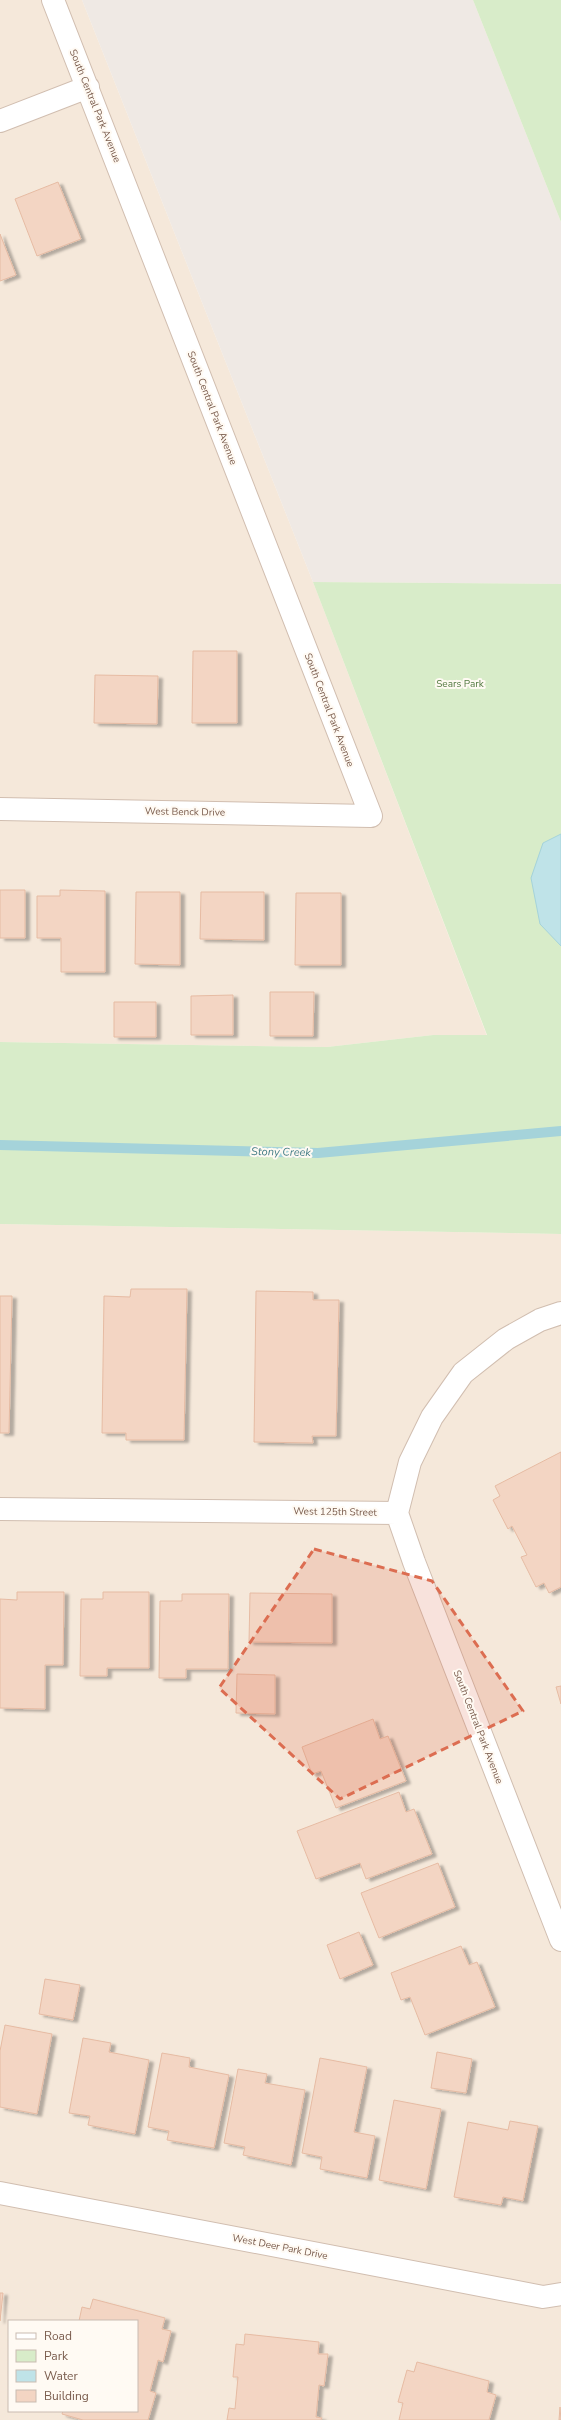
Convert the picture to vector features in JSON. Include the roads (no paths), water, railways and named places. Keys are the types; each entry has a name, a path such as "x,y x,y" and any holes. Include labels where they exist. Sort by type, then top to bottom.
{"street":[{"name":"South Central Park Avenue","path":"52,0 88,86 371,816"},
{"path":"0,121 88,86"},
{"name":"West Benck Drive","path":"0,809 371,816"},
{"path":"397,1513 410,1462 432,1417 463,1373 506,1339 540,1320 561,1313"},
{"name":"West 125th Street","path":"0,1509 397,1513"},
{"name":"South Central Park Avenue","path":"397,1513 416,1569 561,1940"},
{"name":"West Deer Park Drive","path":"0,2193 543,2297 561,2294"}],"water":[{"path":"561,834 561,946 540,924 531,878 543,843"}],"waterway":[{"name":"Stony Creek","path":"0,1145 318,1153 561,1131"}],"park label":[{"name":"Sears Park","path":"460,684"}]}
